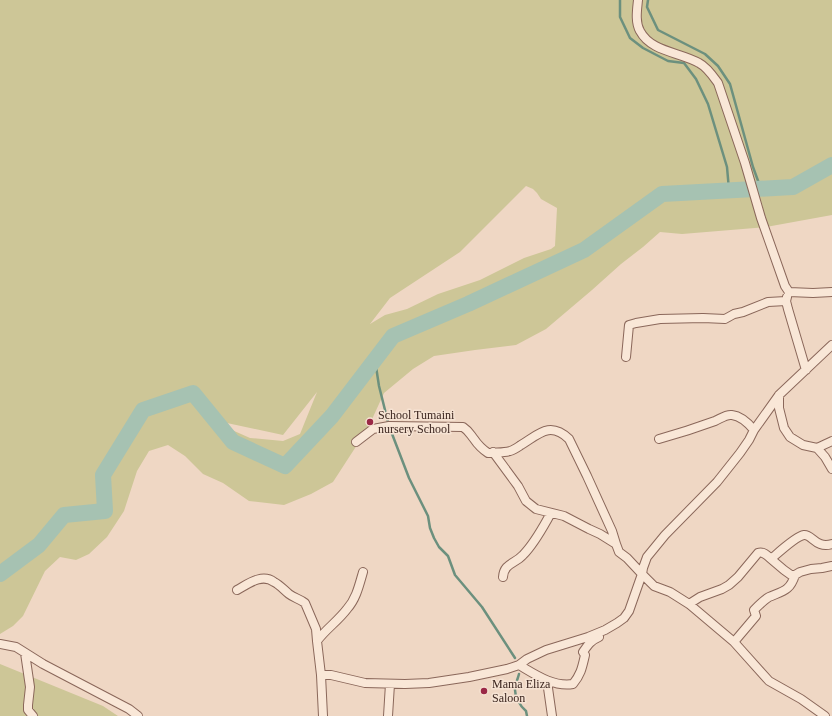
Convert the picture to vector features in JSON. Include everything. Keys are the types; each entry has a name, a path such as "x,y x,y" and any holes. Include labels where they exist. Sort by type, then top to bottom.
{"street":[{"path":"638,0 637,23 648,41 659,48 700,63 718,83 760,213 785,286 789,292"},
{"path":"789,292 832,292"},
{"path":"789,292 786,301 791,323 806,370"},
{"path":"626,357 629,325 660,319 725,319 734,314 763,304 786,301"},
{"path":"320,675 331,675 365,683 390,684 429,683 469,677 519,665 527,659 546,650 588,637 617,623 629,612 647,557 665,535 717,482 750,440 754,430 779,395 832,345"},
{"path":"779,395 779,408 784,428 790,438 803,445 818,448 832,441"},
{"path":"659,439 687,431 723,416 731,415 746,422 754,430"},
{"path":"356,442 373,429 389,426 463,427 468,430 473,439 488,453 499,453 512,451 545,430 552,429 564,434 569,439 587,476 612,530 619,552 627,558 654,586 670,592 689,604 734,642 769,681 801,699 825,716"},
{"path":"818,448 832,469"},
{"path":"493,452 518,486 526,501 536,509 564,516 600,534 616,544"},
{"path":"503,577 503,572 506,566 522,556 544,526 551,512"},
{"path":"771,559 797,538 804,535 820,544 832,544"},
{"path":"689,604 700,597 722,589 729,584 738,577 759,552 766,554 791,575 795,575"},
{"path":"734,642 756,616 754,610 765,600 787,589 792,583 795,575 810,569 832,566"},
{"path":"317,641 347,609 358,590 363,572"},
{"path":"237,590 261,578 273,581 291,595 302,600 305,604 316,629 323,716"},
{"path":"519,665 548,681 566,685 573,684 582,671 585,655 583,652 587,645 600,636 605,630"},
{"path":"0,644 16,647 49,668 129,709 138,716"},
{"path":"25,653 30,687 28,710 33,716"},
{"path":"548,681 552,716"},
{"path":"388,716 390,684"}],"shaded area":[{"path":"0,0 832,0 832,215 766,227 682,234 660,232 546,329 516,345 434,356 413,369 384,393 368,428 333,482 311,494 284,505 249,501 223,483 203,474 185,456 168,445 149,451 137,471 124,511 107,537 89,554 76,560 60,557 45,571 23,616 13,626 0,634","holes":["526,186 533,189 541,199 557,208 555,246 551,249 524,258 480,280 438,294 407,309 385,315 370,324 390,298 460,252","317,392 300,434 283,441 250,438 214,422 213,420 283,435"]},
{"path":"0,664 103,706 118,716 0,716"}],"waterway":[{"path":"620,0 620,17 630,38 643,48 668,61 684,63 696,79 708,104 727,167 729,190"},
{"path":"648,0 647,7 658,30 705,54 718,66 730,84 753,167 761,189"},
{"path":"0,574 39,545 64,515 105,511 103,475 143,410 193,393 233,442 285,466 332,416 393,336 468,304 584,250 662,194 793,187 832,165"},
{"path":"375,360 379,386 389,426 409,478 428,516 430,528 434,538 439,547 448,556 455,575 482,607 515,658"},
{"path":"519,674 515,687 515,694 520,704 526,711 527,716"}],"place":[{"name":"School Tumaini nursery School","path":"370,422"},
{"name":"Mama Eliza Saloon","path":"484,691"}]}
